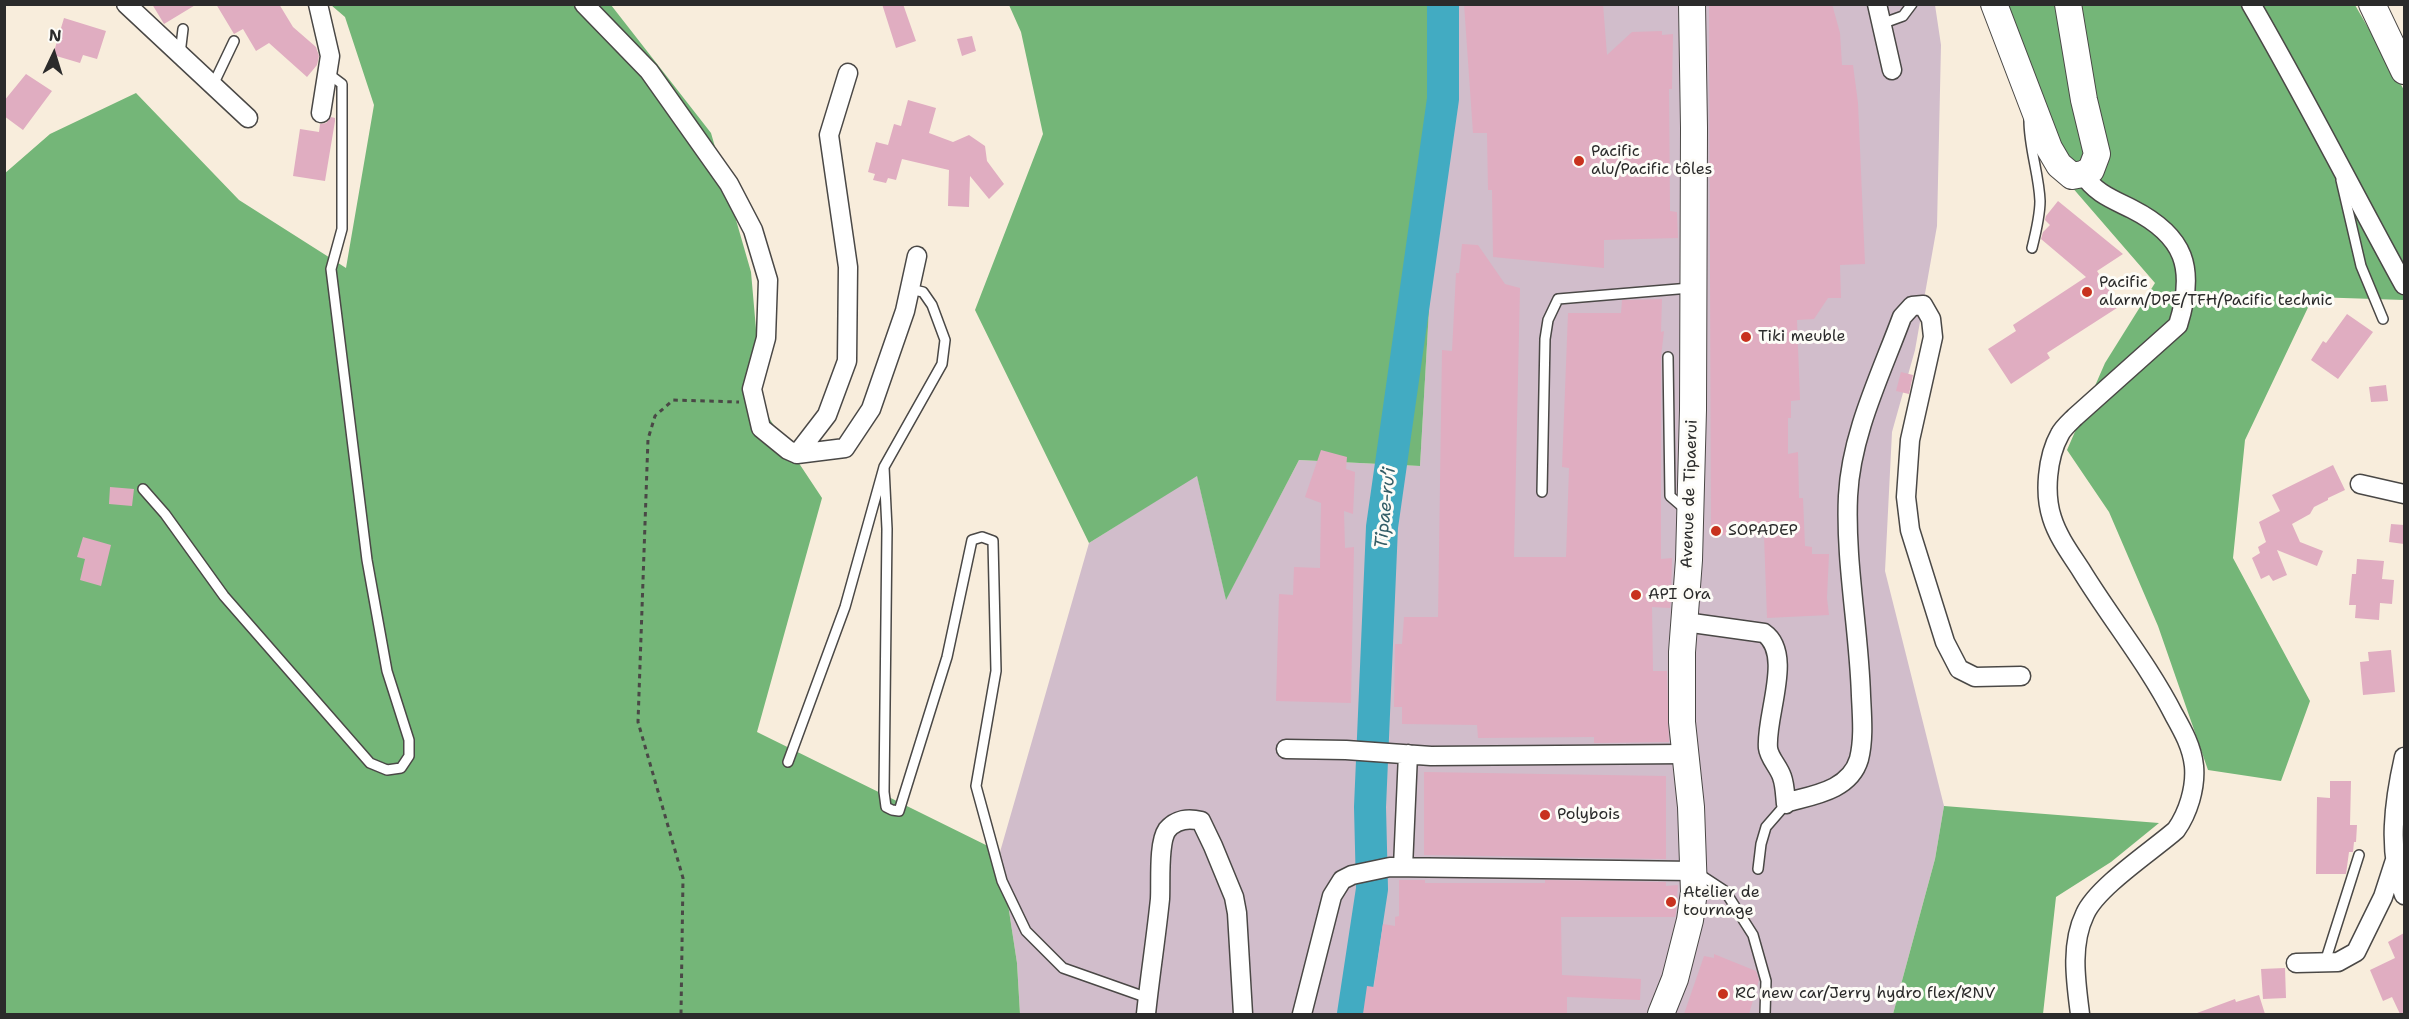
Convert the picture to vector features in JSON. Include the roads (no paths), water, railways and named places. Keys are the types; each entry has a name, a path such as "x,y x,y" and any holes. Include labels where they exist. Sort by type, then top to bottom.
{"main road":[{"name":"Avenue de Tipaerui","path":"1661,1014 1675,979 1690,920 1694,892 1691,807 1682,722 1693,410 1692,4"},
{"path":"1994,4 2030,100 2059,165 2072,176 2091,170 2097,154 2084,100 2068,4"},
{"path":"2373,4 2404,71"}],"street":[{"path":"126,4 248,118"},
{"path":"318,4 330,56 321,113"},
{"path":"584,4 649,71 729,184 753,230 768,280 766,338 752,389 761,428 788,450 797,454 845,448 871,409 905,312 917,256"},
{"path":"1877,4 1892,70"},
{"path":"2251,4 2289,70 2404,285"},
{"path":"797,454 827,415 847,361 848,267 830,135 848,73"},
{"path":"2080,1014 2076,948 2084,915 2098,894 2176,830 2184,819 2192,795 2194,767 2188,743 2168,702 2097,596 2051,517 2049,471 2060,433 2178,325 2183,308 2184,258 2178,246 2162,228 2091,187 2083,174"},
{"path":"1685,622 1764,633 1773,639 1777,653 1777,673 1768,750 1782,777 1786,804 1830,791 1852,772 1858,761 1862,733 1861,671 1852,591 1849,485 1860,429 1902,317 1912,306 1923,305 1931,319 1933,337 1910,440 1906,497 1910,530 1945,642 1959,669 1975,677 2021,676"},
{"path":"2361,484 2404,494"},
{"path":"1286,749 1351,750 1431,756 1686,754"},
{"path":"1396,867 1408,754"},
{"path":"2404,757 2396,793 2395,860 2404,895"},
{"path":"1147,1006 1160,898 1163,840 1167,831 1175,823 1191,819 1201,821 1207,832 1233,897 1237,913 1243,1014"},
{"path":"2296,963 2338,962 2356,952 2383,897 2395,860"},
{"path":"1302,1014 1332,896 1342,880 1367,871 1396,867 1694,871"}],"lane":[{"path":"1881,24 1903,16 1911,4"},
{"path":"180,54 183,29"},
{"path":"213,85 234,41"},
{"path":"142,489 165,514 224,596 370,763 387,770 401,768 409,756 409,740 387,671 367,560 331,269 342,230 342,84 326,72"},
{"path":"2030,100 2030,151 2040,199 2039,217 2032,248"},
{"path":"2337,163 2361,266 2383,319"},
{"path":"1542,492 1545,339 1548,320 1558,299 1693,288"},
{"path":"788,762 845,607 884,467 942,364 945,340 932,304 923,292 910,289"},
{"path":"1668,357 1670,496 1690,513"},
{"path":"884,467 886,529 884,792 886,807 899,811 947,657 972,540 982,537 993,541 996,670 976,786 1002,881 1026,931 1063,968 1147,1006"},
{"path":"1758,869 1766,826 1786,804"},
{"path":"2325,962 2359,855"},
{"path":"1694,871 1725,891 1753,935 1766,981 1765,1014"}],"waterway":[{"name":"Tipae-ru’i","path":"1353,1014 1372,889 1370,807 1382,527 1443,99 1443,4"}],"place":[{"name":"Pacific alu/Pacific tôles","path":"1579,161"},
{"name":"Pacific alarm/DPE/TFH/Pacific technic","path":"2087,292"},
{"name":"Tiki meuble","path":"1746,337"},
{"name":"SOPADEP","path":"1716,531"},
{"name":"API Ora","path":"1636,595"},
{"name":"Polybois","path":"1545,815"},
{"name":"Atelier de tournage","path":"1671,902"},
{"name":"RC new car/Jerry hydro flex/RNV","path":"1723,994"}]}
